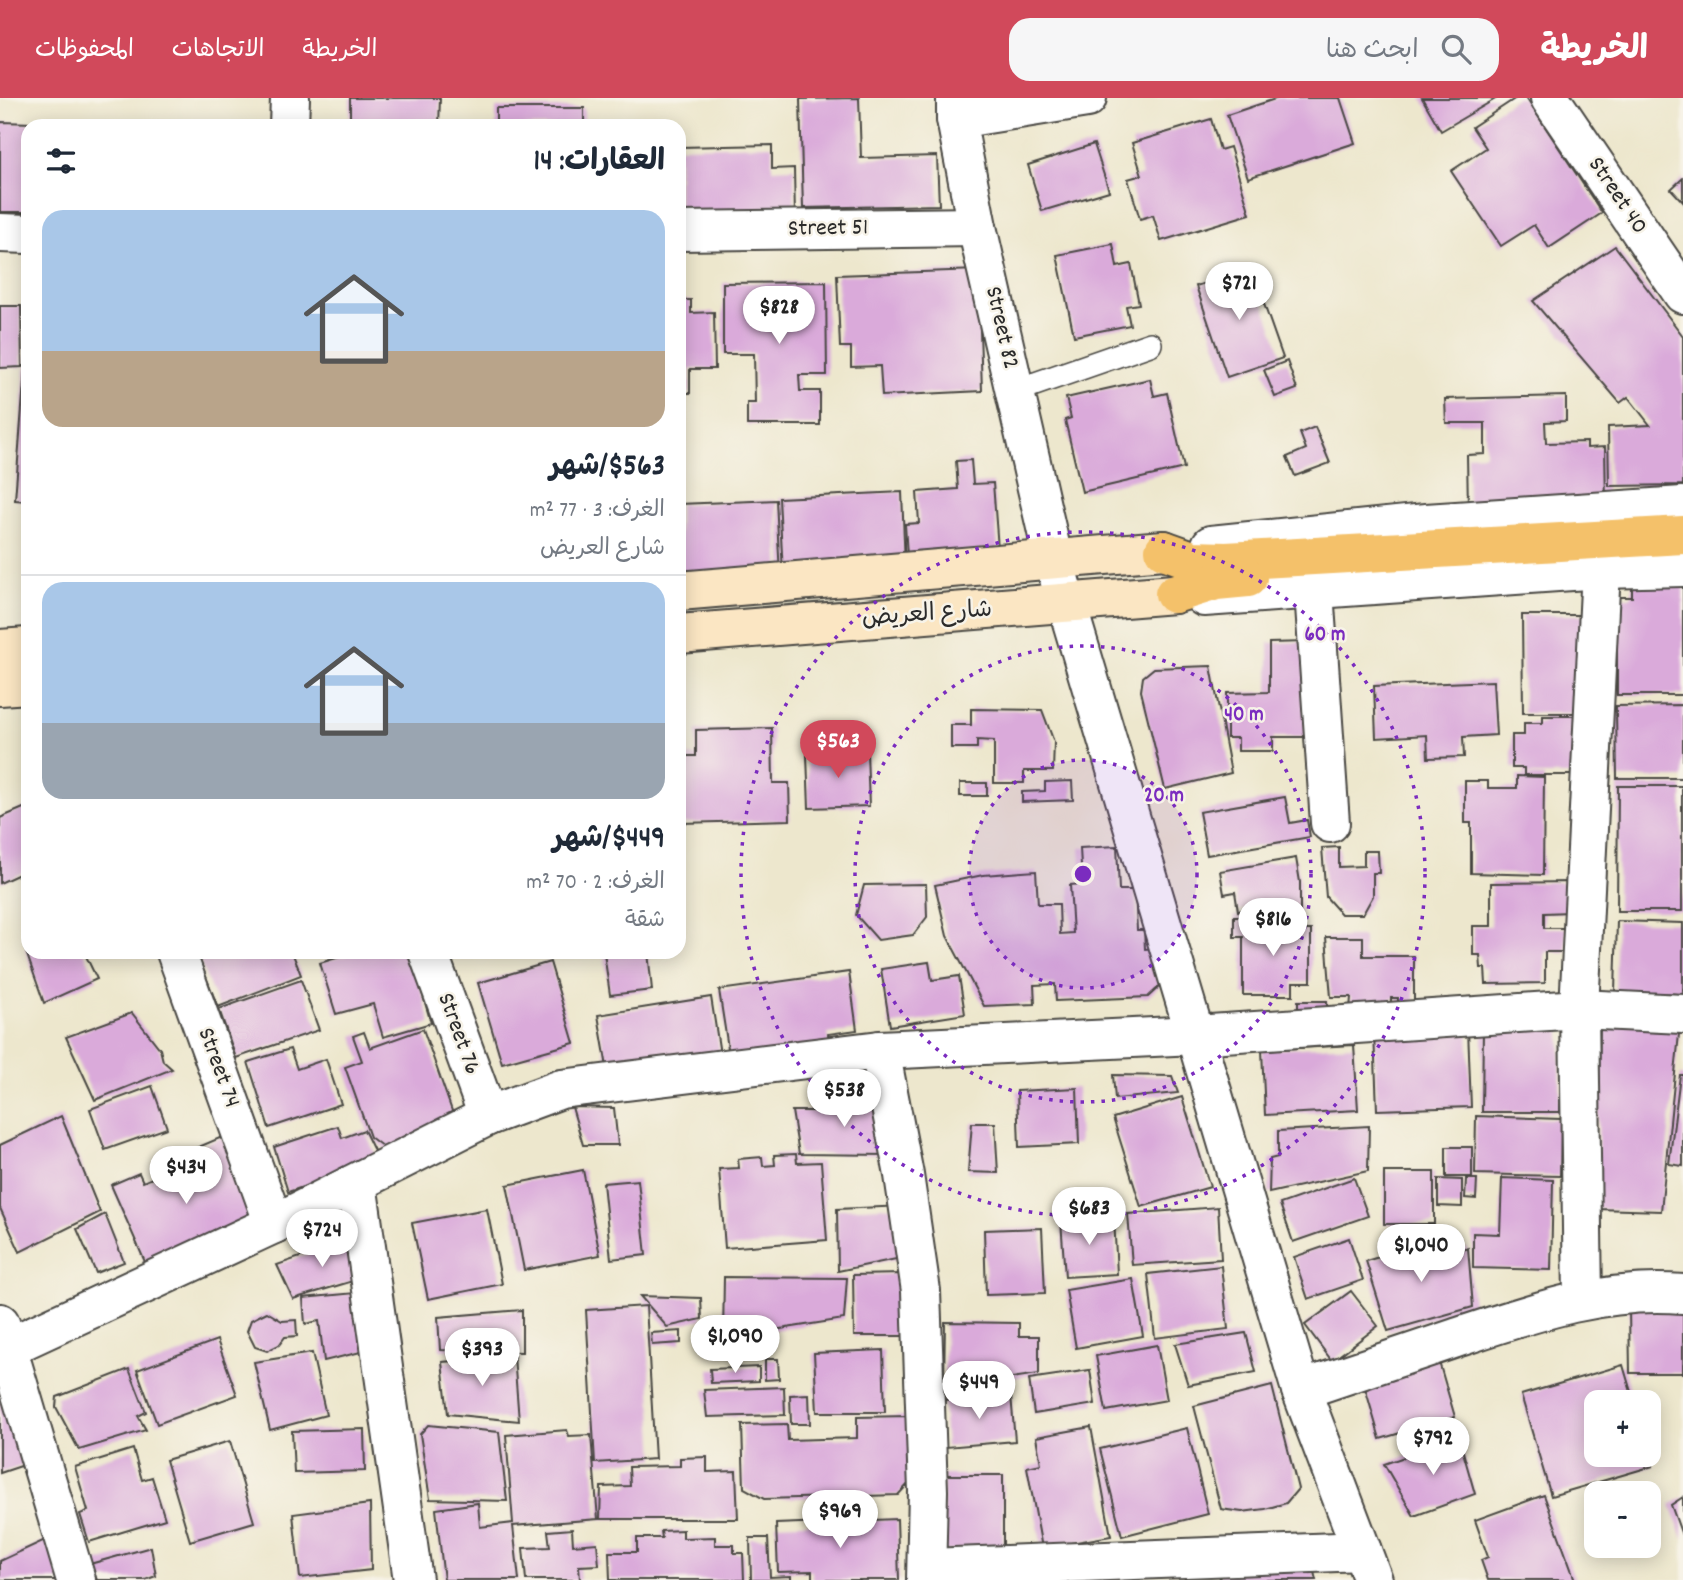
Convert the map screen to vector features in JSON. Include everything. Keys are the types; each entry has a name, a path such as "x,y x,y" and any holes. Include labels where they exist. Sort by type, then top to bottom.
{"highway":[{"path":"1174,594 1216,581 1683,535"},
{"path":"1164,550 1192,560 1297,574 1683,553"}],"main road":[{"name":"شارع العريض","path":"686,590 1164,550"},
{"name":"شارع العريض","path":"686,633 1174,594"},
{"path":"0,649 21,648"},
{"path":"0,686 21,684"}],"street":[{"path":"289,119 290,98"},
{"path":"956,108 1087,98"},
{"name":"Street 40","path":"1550,98 1683,294"},
{"name":"Street 82","path":"956,108 977,227 1053,558 1301,1390 1367,1565"},
{"name":"Street 51","path":"686,231 977,227"},
{"path":"0,233 21,234"},
{"path":"1164,550 1426,523 1683,506"},
{"path":"1330,823 1297,574 1683,567"},
{"path":"1583,1300 1579,1009 1601,569"},
{"name":"Street 74","path":"179,959 274,1224"},
{"name":"Street 76","path":"431,959 488,1116"},
{"path":"76,1580 3,1340 274,1224 488,1116 561,1089 880,1051 1195,1035 1579,1009 1683,1014"},
{"path":"880,1051 904,1175 920,1291 929,1491 927,1574 1367,1565"},
{"path":"357,1183 413,1580"},
{"path":"1301,1390 1513,1319 1583,1300 1638,1292 1683,1294"}],"lane":[{"path":"1015,391 1150,344"}],"building":[{"path":"350,98 440,98 439,119 350,119"},
{"path":"859,98 861,158 937,156 939,205 803,208 800,99"},
{"path":"1278,98 1340,98 1355,143 1248,178 1227,115"},
{"path":"1422,98 1497,98 1441,131"},
{"path":"1516,98 1526,98 1602,213 1549,248 1534,225 1501,246 1451,171 1486,148 1472,127"},
{"path":"496,108 584,108 584,119 496,119"},
{"path":"1211,119 1220,150 1230,147 1250,214 1161,241 1153,215 1140,219 1128,179 1142,175 1132,143"},
{"path":"0,122 21,123 21,212 0,212"},
{"path":"1094,144 1109,191 1042,211 1028,165"},
{"path":"772,145 772,169 794,168 795,218 686,221 686,147"},
{"path":"1683,178 1683,202 1671,189"},
{"path":"1113,244 1117,267 1131,264 1139,304 1126,306 1130,325 1074,336 1057,255"},
{"path":"1615,246 1683,336 1683,485 1609,486 1608,427 1650,425 1628,397 1620,403 1533,301"},
{"path":"1251,267 1283,358 1227,377 1196,286"},
{"path":"978,270 982,391 882,396 880,366 851,367 851,347 840,347 837,275"},
{"path":"826,282 827,375 799,375 800,391 820,391 820,425 747,425 747,403 755,403 754,354 723,354 723,283"},
{"path":"686,300 691,300 691,313 714,312 715,369 690,369 690,393 686,393"},
{"path":"0,306 21,306 21,367 0,368"},
{"path":"1287,361 1297,389 1275,397 1264,370"},
{"path":"1150,379 1154,396 1167,393 1184,468 1082,492 1065,420 1071,418 1066,398"},
{"path":"1566,396 1566,421 1545,422 1546,443 1587,442 1587,448 1605,447 1606,505 1468,508 1467,455 1485,454 1485,423 1446,423 1445,399"},
{"path":"21,421 21,500 15,500"},
{"path":"1315,427 1330,463 1295,476 1287,457 1306,449 1300,433"},
{"path":"971,460 973,484 993,483 998,549 907,556 905,524 919,523 917,492 958,489 956,461"},
{"path":"902,492 905,566 783,573 779,498"},
{"path":"776,500 780,575 686,580 686,504"},
{"path":"1632,580 1683,580 1683,695 1617,695 1617,597 1632,597"},
{"path":"1522,615 1587,615 1588,713 1523,713"},
{"path":"1306,642 1322,737 1273,737 1273,751 1238,751 1238,738 1227,738 1227,693 1269,692 1269,643"},
{"path":"1211,666 1231,773 1165,789 1141,691 1143,677 1154,668"},
{"path":"1493,681 1496,735 1463,737 1464,757 1428,758 1427,735 1376,738 1374,686"},
{"path":"1683,705 1683,778 1617,778 1616,706"},
{"path":"971,709 1042,710 1054,742 1053,771 1024,771 1024,783 994,783 994,741 977,740 977,748 951,748 951,725 971,725"},
{"path":"1543,716 1575,716 1575,775 1524,775 1524,768 1512,768 1512,735 1524,735 1524,723 1543,723"},
{"path":"772,728 773,783 789,783 790,820 686,823 686,756 696,756 696,730"},
{"path":"867,752 869,806 809,808 807,755"},
{"path":"1517,776 1544,777 1543,875 1471,873 1471,823 1465,823 1465,781 1488,781 1488,788 1517,788"},
{"path":"1072,781 1073,800 1022,802 1022,792 1045,791 1045,782"},
{"path":"960,783 987,783 987,796 960,796"},
{"path":"1618,786 1682,786 1682,911 1617,911"},
{"path":"1285,797 1290,823 1307,820 1310,837 1207,855 1199,812"},
{"path":"21,809 21,873 0,883 0,818"},
{"path":"1117,846 1119,890 1135,890 1137,930 1144,930 1145,949 1159,948 1161,985 1148,997 1056,1001 1055,984 1034,985 1035,1004 984,1006 947,936 935,885 983,875 1036,871 1038,904 1059,904 1060,934 1073,933 1070,885 1082,884 1080,848"},
{"path":"1339,847 1339,867 1364,866 1364,851 1378,851 1379,873 1373,873 1373,896 1363,914 1341,914 1326,897 1322,848"},
{"path":"1296,858 1300,882 1300,921 1266,926 1258,907 1238,911 1235,892 1224,894 1220,871"},
{"path":"1569,882 1570,912 1544,913 1544,928 1566,928 1566,952 1545,952 1545,983 1486,984 1485,968 1481,968 1480,955 1473,955 1473,926 1491,926 1491,883"},
{"path":"926,884 927,917 913,935 878,940 856,915 864,885"},
{"path":"1234,916 1257,916 1257,930 1311,930 1311,982 1293,982 1293,995 1243,995 1243,937 1234,937"},
{"path":"1617,921 1683,923 1683,994 1615,992"},
{"path":"1326,937 1363,937 1363,956 1414,956 1414,1007 1398,1007 1398,998 1391,998 1391,1009 1350,1009 1351,997 1331,997"},
{"path":"29,959 87,959 97,979 44,1003"},
{"path":"199,959 295,959 301,975 218,1007"},
{"path":"333,959 412,959 431,1023 383,1037 373,1004 336,1014 320,963"},
{"path":"605,959 649,959 652,990 610,995"},
{"path":"550,962 574,1043 502,1063 478,983"},
{"path":"929,962 932,980 959,976 965,1014 890,1026 881,969"},
{"path":"849,972 857,1030 828,1034 830,1048 730,1061 719,990"},
{"path":"301,980 319,1030 236,1058 219,1009"},
{"path":"711,997 720,1054 608,1073 598,1015"},
{"path":"1298,1001 1327,1001 1327,1014 1298,1014"},
{"path":"132,1013 160,1049 163,1061 172,1069 95,1100 66,1037"},
{"path":"1600,1023 1680,1024 1661,1211 1597,1209"},
{"path":"1483,1028 1561,1029 1560,1112 1482,1112"},
{"path":"423,1029 452,1111 443,1135 391,1153 370,1137 345,1067 362,1061 353,1036 364,1032 370,1048"},
{"path":"1468,1029 1471,1107 1377,1110 1374,1032"},
{"path":"1354,1045 1358,1110 1265,1115 1262,1050"},
{"path":"290,1049 297,1069 326,1059 341,1104 269,1128 248,1062"},
{"path":"1113,1075 1172,1076 1178,1093 1115,1099"},
{"path":"1680,1075 1683,1075 1683,1166 1669,1164"},
{"path":"152,1086 167,1128 105,1150 90,1109"},
{"path":"1077,1088 1079,1144 1019,1147 1017,1091"},
{"path":"880,1095 889,1155 799,1154 792,1111 841,1111 840,1097"},
{"path":"1182,1097 1210,1187 1141,1207 1113,1118"},
{"path":"572,1107 614,1108 618,1145 583,1145"},
{"path":"61,1116 100,1212 20,1252 0,1208 0,1145"},
{"path":"1476,1116 1561,1119 1560,1176 1475,1174"},
{"path":"972,1123 995,1123 998,1173 968,1172"},
{"path":"338,1126 342,1138 364,1130 379,1161 288,1192 274,1147"},
{"path":"1369,1126 1368,1171 1269,1193 1270,1159 1278,1157 1278,1131"},
{"path":"222,1137 260,1223 149,1271 111,1185 139,1173 143,1182 198,1159 194,1149"},
{"path":"1446,1147 1472,1147 1472,1177 1446,1177"},
{"path":"796,1154 797,1163 821,1162 827,1240 725,1248 719,1169 739,1168 738,1159 762,1157 763,1166 775,1165 774,1155"},
{"path":"583,1170 600,1255 524,1270 507,1185"},
{"path":"1384,1172 1434,1172 1434,1224 1384,1224"},
{"path":"1354,1178 1368,1216 1293,1242 1280,1204"},
{"path":"1502,1178 1553,1180 1551,1270 1473,1268 1473,1233 1500,1234"},
{"path":"1438,1179 1462,1180 1462,1207 1438,1206"},
{"path":"1466,1179 1477,1179 1476,1199 1465,1198"},
{"path":"638,1180 646,1255 611,1259 603,1183"},
{"path":"904,1206 906,1257 838,1271 837,1209"},
{"path":"1218,1207 1221,1259 1132,1265 1128,1214"},
{"path":"487,1209 502,1284 428,1299 412,1223"},
{"path":"105,1214 124,1262 96,1273 77,1229"},
{"path":"1114,1218 1117,1274 1065,1277 1061,1220"},
{"path":"1042,1228 1045,1293 986,1295 984,1230"},
{"path":"355,1238 363,1278 293,1299 277,1265"},
{"path":"1349,1238 1363,1280 1308,1299 1294,1257"},
{"path":"1438,1239 1443,1255 1468,1248 1473,1307 1388,1331 1366,1261"},
{"path":"1221,1266 1228,1329 1155,1338 1148,1274"},
{"path":"902,1274 903,1336 854,1336 853,1275"},
{"path":"724,1277 847,1278 844,1319 723,1338"},
{"path":"1133,1279 1143,1336 1076,1348 1066,1290"},
{"path":"1351,1291 1378,1326 1332,1361 1305,1325"},
{"path":"366,1292 369,1350 324,1361 319,1321 305,1324 303,1298"},
{"path":"640,1296 701,1298 702,1319 667,1327"},
{"path":"646,1306 655,1459 595,1463 586,1310"},
{"path":"1629,1307 1683,1307 1683,1373 1630,1373"},
{"path":"522,1310 522,1352 440,1350 438,1317"},
{"path":"267,1312 282,1321 296,1320 297,1336 285,1337 279,1345 267,1351 255,1347 247,1331 251,1320"},
{"path":"945,1322 1019,1323 1019,1336 1039,1336 1039,1374 944,1388"},
{"path":"681,1331 681,1343 652,1345 651,1333"},
{"path":"1246,1333 1256,1372 1188,1385 1175,1344"},
{"path":"217,1340 237,1395 157,1424 137,1370"},
{"path":"1157,1345 1167,1400 1106,1411 1096,1356"},
{"path":"883,1350 885,1412 817,1412 814,1353"},
{"path":"312,1353 326,1415 270,1430 254,1362"},
{"path":"1437,1355 1455,1417 1380,1439 1362,1377"},
{"path":"514,1356 519,1421 448,1414 442,1362"},
{"path":"765,1359 778,1359 779,1379 765,1380"},
{"path":"1623,1365 1630,1390 1584,1390 1584,1467 1650,1467 1602,1481 1584,1481 1584,1486 1551,1496 1521,1395"},
{"path":"759,1367 759,1381 711,1383 710,1369"},
{"path":"129,1369 146,1412 138,1416 146,1430 79,1450 56,1407 57,1397"},
{"path":"1090,1370 1095,1404 1034,1414 1029,1379"},
{"path":"1272,1386 1298,1489 1286,1503 1265,1509 1242,1512 1221,1509 1194,1406"},
{"path":"784,1387 785,1415 707,1417 704,1390"},
{"path":"0,1389 39,1460 0,1473"},
{"path":"809,1394 810,1424 791,1424 790,1395"},
{"path":"1011,1395 1015,1441 946,1447 943,1400"},
{"path":"908,1416 911,1481 898,1495 764,1499 744,1488 742,1425 787,1424 788,1440 857,1438 857,1417"},
{"path":"428,1425 499,1432 507,1501 430,1499 420,1434"},
{"path":"1091,1427 1111,1536 1042,1548 1027,1467 1041,1464 1036,1437"},
{"path":"1187,1428 1208,1514 1122,1536 1100,1449"},
{"path":"364,1429 365,1471 294,1473 292,1431"},
{"path":"567,1430 569,1436 591,1435 598,1519 513,1526 519,1580 444,1580 436,1509 478,1503 480,1527 513,1523 506,1435"},
{"path":"1459,1438 1475,1494 1414,1516 1384,1464"},
{"path":"230,1441 254,1522 190,1541 166,1460"},
{"path":"133,1449 142,1480 152,1477 165,1519 89,1542 80,1514 88,1511 75,1467"},
{"path":"707,1457 707,1472 736,1471 738,1519 600,1519 601,1487 630,1486 629,1467 680,1466 680,1458"},
{"path":"943,1475 1003,1475 1003,1551 943,1551"},
{"path":"1544,1495 1575,1580 1488,1580 1481,1560 1488,1557 1475,1520"},
{"path":"1683,1497 1683,1538 1671,1505"},
{"path":"370,1504 371,1570 300,1578 293,1514"},
{"path":"897,1519 899,1580 812,1580 812,1571 778,1572 776,1524"},
{"path":"572,1529 573,1545 597,1543 599,1565 579,1566 580,1580 526,1580 523,1548 550,1547 548,1531"},
{"path":"683,1530 683,1538 715,1537 715,1545 734,1545 734,1553 743,1553 744,1580 610,1580 609,1552 637,1552 637,1538 662,1538 661,1531"},
{"path":"750,1538 768,1538 770,1577 791,1576 791,1580 751,1580"},
{"path":"47,1539 62,1580 0,1580 0,1561"},
{"path":"151,1547 156,1576 145,1580 97,1580 90,1564"},
{"path":"1311,1560 1316,1580 1220,1580 1219,1571"}]}
